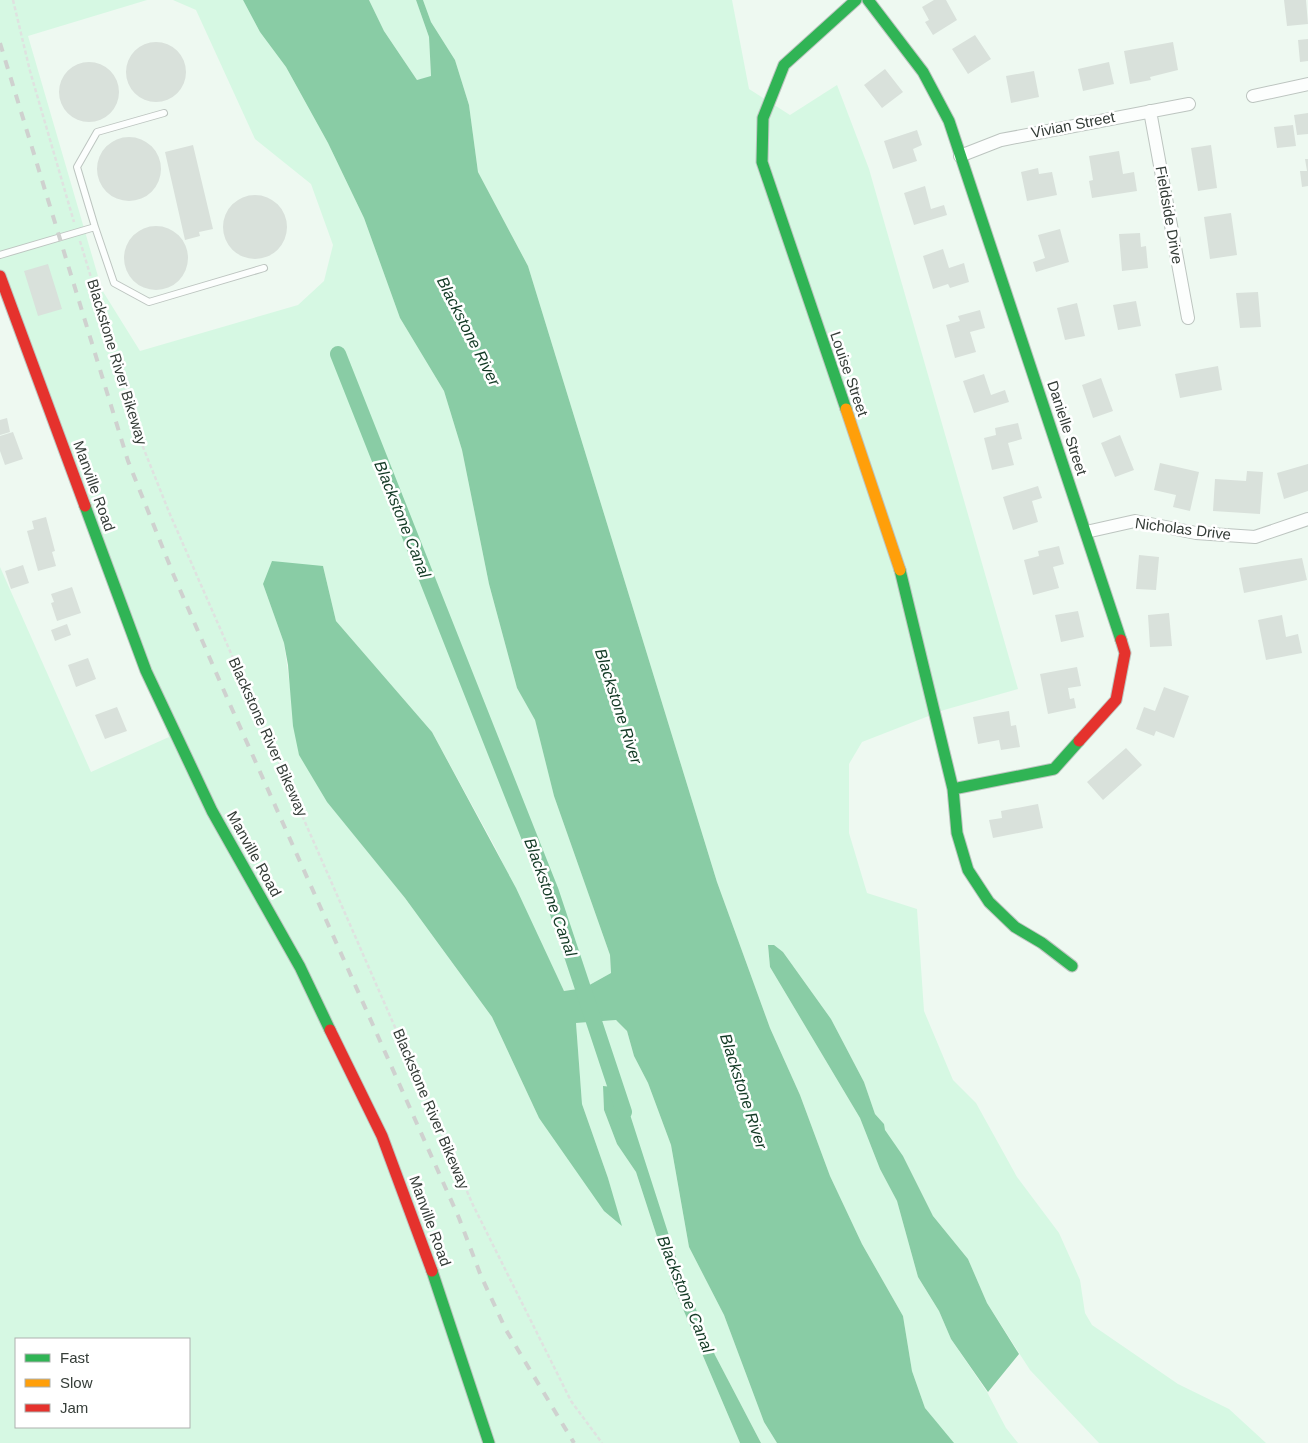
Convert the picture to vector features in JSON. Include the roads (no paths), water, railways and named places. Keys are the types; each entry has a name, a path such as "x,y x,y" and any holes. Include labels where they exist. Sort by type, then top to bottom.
{"street":[{"name":"Louise Street","path":"856,0 784,65 763,118 762,162 834,379 903,577 953,789 960,842 968,870 984,894 1015,927 1042,943 1072,966"},
{"name":"Danielle Street","path":"868,0 921,66 937,92 1125,652 1116,700 1054,769 953,789"},
{"path":"1253,96 1308,84"},
{"name":"Vivian Street","path":"960,156 1001,140 1189,104"},
{"name":"Fieldside Drive","path":"1150,111 1188,318"},
{"name":"Manville Road","path":"0,276 146,671 212,811 300,967 382,1136 402,1185 442,1298 489,1443"},
{"name":"Nicholas Drive","path":"1086,532 1135,521 1196,533 1255,537 1308,519"}],"lane":[{"path":"164,113 97,132 77,167 114,282 149,302 264,268"},
{"path":"0,255 95,227"}],"water":[{"name":"Blackstone River","path":"243,0 369,0 384,31 417,80 431,76 429,37 416,0 423,0 431,22 455,60 469,105 478,172 528,266 717,882 770,1028 800,1095 830,1176 862,1244 903,1316 912,1371 925,1408 954,1443 777,1443 764,1422 724,1315 689,1247 671,1145 648,1083 634,1056 627,1031 616,1020 576,1023 582,1104 608,1178 622,1226 604,1211 539,1118 492,1017 405,898 327,802 299,755 293,726 288,665 284,643 263,584 272,561 323,566 336,621 432,732 516,888 564,991 584,988 611,973 610,955 554,796 535,720 517,688 489,584 462,450 444,391 400,318 364,218 328,143 286,67 260,32"},
{"path":"768,945 774,945 783,952 831,1019 864,1082 875,1114 884,1124 885,1130 903,1156 933,1216 968,1259 987,1303 1019,1354 988,1392 951,1339 939,1311 918,1277 897,1201 880,1169 860,1118 770,967"},
{"path":"603,1086 613,1087 625,1099 681,1273 715,1355 761,1443 740,1443 672,1283 636,1172 617,1144 604,1110"}],"waterway":[{"name":"Blackstone Canal","path":"338,354 551,892 624,1112"}],"railway":[{"path":"0,43 128,461 174,576 459,1218 481,1276 506,1330 574,1443"}]}
